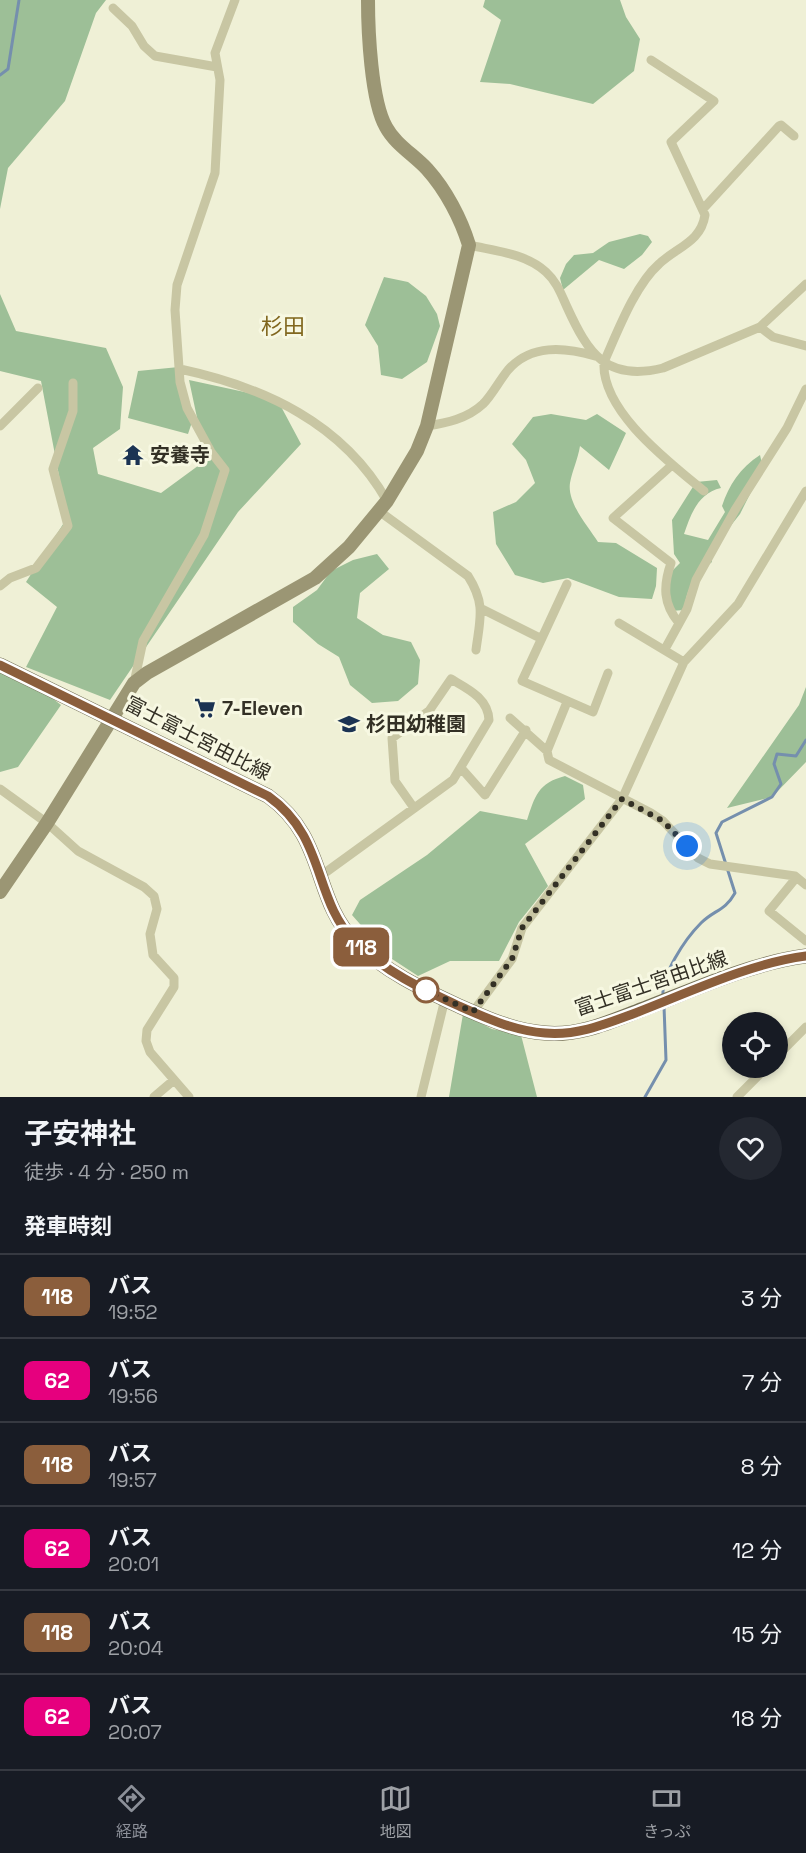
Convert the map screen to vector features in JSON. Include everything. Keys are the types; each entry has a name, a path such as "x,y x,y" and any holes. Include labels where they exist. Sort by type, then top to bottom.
{"main road":[{"name":"富士富士宮由比線","path":"0,665 268,796 280,805 304,835 337,917 349,935 366,952 396,974 445,999 519,1029 546,1034 595,1027 761,967 806,956"}],"street":[{"path":"0,892 47,823 134,683 143,641 204,535 225,470 211,452 187,408 180,382 176,292 215,173 220,80 215,53 235,0"},
{"path":"134,683 147,673 315,578 349,547 383,506 417,451 427,426 469,245 464,229 440,186 417,158 393,137 382,118 368,30 368,0"},
{"path":"114,8 132,26 144,46 155,56 217,67"},
{"path":"600,359 658,264 700,233 705,215 671,142 714,101 651,60"},
{"path":"703,209 779,126 781,125 794,136"},
{"path":"469,245 519,256 547,273 556,283 589,350 600,359 606,388 619,409 672,465 704,491"},
{"path":"427,426 452,421 470,414 483,404 509,369 542,349 573,350 624,370 650,371 760,327 806,284"},
{"path":"760,327 773,337 806,346"},
{"path":"180,369 221,379 292,406 353,455 375,479 383,506 468,576 477,591 482,609 476,650"},
{"path":"0,586 10,578 36,568 68,526 53,469 73,411 73,383"},
{"path":"0,426 38,388"},
{"path":"665,649 679,623 696,580 735,510 787,428 806,389"},
{"path":"672,465 613,519 671,563 665,579 665,599 671,614 679,623"},
{"path":"473,1012 512,959 522,928 622,799 684,662 738,604 806,491"},
{"path":"567,585 540,638 522,681 593,712 608,673"},
{"path":"482,609 540,638"},
{"path":"619,623 684,662"},
{"path":"322,875 453,780 461,768 489,720 489,713 478,694 451,679 429,711 392,738 395,781 414,808"},
{"path":"547,751 567,702"},
{"path":"510,718 547,751 549,760 663,821 698,858 710,864 796,878 806,885"},
{"path":"461,768 485,795 526,730"},
{"path":"0,789 47,823 78,851 144,886 154,896 157,909 150,934 153,955 174,978 174,987 147,1030 146,1041 150,1052 189,1097"},
{"path":"796,878 769,910 806,940"},
{"path":"421,1097 445,999"},
{"path":"788,1045 806,1027"},
{"path":"742,1095 757,1078"},
{"path":"154,1097 174,1080"}],"green space":[{"path":"0,0 106,0 96,13 65,101 8,168 0,209"},
{"path":"485,0 620,0 626,17 640,39 634,71 593,104 510,84 480,82 501,20 483,7"},
{"path":"640,234 648,236 652,242 642,255 624,269 599,260 563,290 560,278 566,264 574,255 593,253 609,242"},
{"path":"384,277 408,282 426,296 437,314 440,326 427,362 402,379 381,375 378,346 365,325"},
{"path":"0,294 16,331 106,348 123,387 120,429 93,448 98,474 161,493 206,460 189,380 277,399 301,444 238,512 110,700 26,667 57,607 26,582 67,518 41,381 0,371"},
{"path":"179,367 192,422 188,434 128,418 138,371"},
{"path":"551,414 586,420 597,414 626,433 609,470 580,446 571,478 570,491 579,514 598,542 616,543 657,568 656,586 652,599 619,597 568,578 543,583 515,575 496,544 493,512 516,502 535,483 526,460 512,444 533,417"},
{"path":"760,455 763,468 740,514 710,552 712,562 692,583 684,610 671,611 668,575 680,563 674,554 672,520 696,482 717,480 721,488 706,494 696,505 684,534 708,540 725,512 722,506 732,484 741,471"},
{"path":"377,554 389,569 360,593 357,618 383,635 411,642 420,660 418,684 398,701 372,703 350,685 339,657 318,644 293,622 293,607 317,590 331,571 353,560"},
{"path":"0,671 38,687 61,705 18,767 0,772"},
{"path":"806,687 806,762 772,797 727,808 799,705"},
{"path":"565,776 583,785 585,799 525,844 548,886 519,922 499,961 450,961 418,976 389,957 352,915 360,900 427,855 480,811 527,820 543,787"},
{"path":"463,1014 492,1029 521,1035 537,1097 449,1097"}],"waterway":[{"path":"0,75 8,69 19,0"},
{"path":"663,997 666,978 681,948 701,923 723,907 735,893 716,833 722,822 772,797 781,784 774,764 777,754 796,756 806,740"},
{"path":"645,1097 666,1060 664,1006"}],"bus line":[{"name":"118","path":"0,665 268,796 294,819 316,859 337,917 349,935 366,952 377,962 406,980 473,1012 519,1029 546,1034 595,1027 771,963 806,956"}],"place":[{"name":"安養寺","path":"133,455"},
{"name":"7-Eleven","path":"205,708"},
{"name":"杉田幼稚園","path":"349,724"}],"district":[{"name":"杉田","path":"283,326"}],"route":[{"path":"426,990 473,1012 512,959 522,928 622,799 663,821 687,846"}]}
